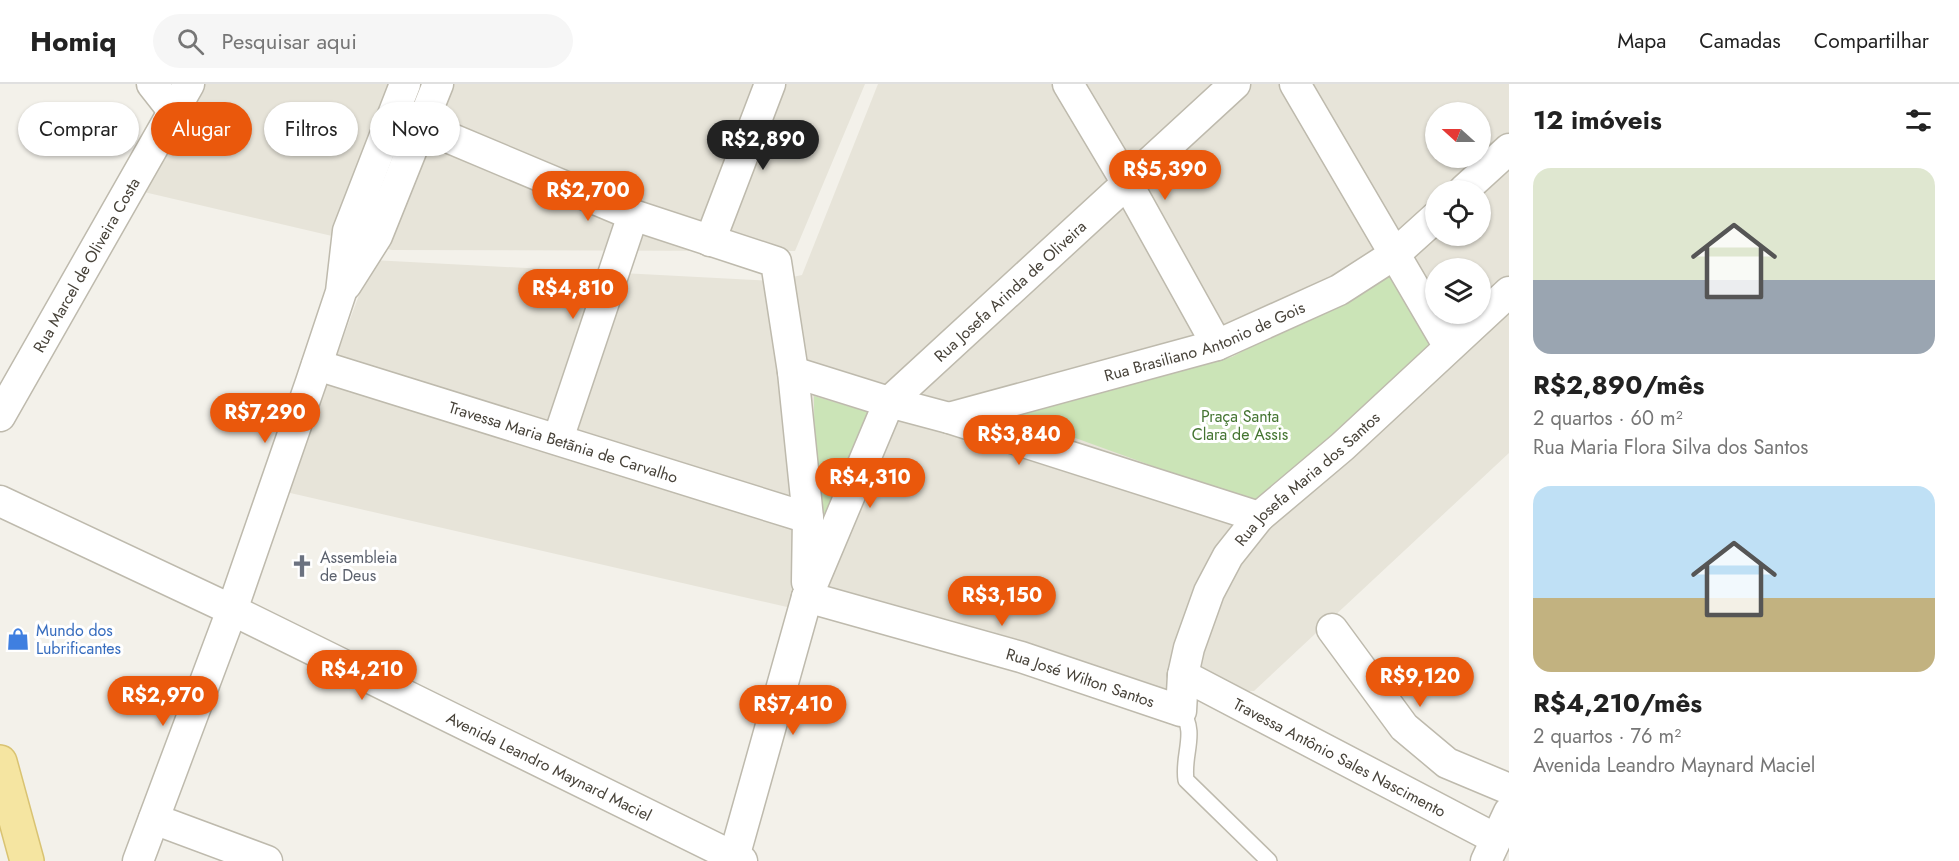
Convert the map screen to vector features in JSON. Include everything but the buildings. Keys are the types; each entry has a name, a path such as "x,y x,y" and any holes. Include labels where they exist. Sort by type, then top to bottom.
{"main road":[{"path":"0,762 27,861"}],"street":[{"path":"152,84 166,102"},
{"name":"Rua Marcel de Oliveira Costa","path":"179,102 189,84"},
{"path":"138,861 232,610 317,365 341,292 348,231 405,84"},
{"path":"431,102 438,84"},
{"path":"710,241 770,84"},
{"path":"1068,84 1127,183 1217,345"},
{"name":"Rua Josefa Arinda de Oliveira","path":"889,402 1235,84"},
{"path":"1294,84 1449,347"},
{"path":"460,142 633,215 776,262 793,372 808,518 807,597"},
{"path":"1475,180 1509,149"},
{"name":"Rua Marcel de Oliveira Costa","path":"0,416 151,152"},
{"path":"341,292 377,236 409,156"},
{"path":"558,439 633,215"},
{"name":"Rua Brasiliano Antonio de Gois","path":"949,418 1217,345 1339,290 1395,254 1425,227"},
{"name":"Rua Josefa Maria dos Santos","path":"1181,711 1183,675 1198,620 1227,556 1259,517 1342,447 1509,292"},
{"name":"Travessa Maria Betãnia de Carvalho","path":"317,365 808,518"},
{"path":"793,372 949,418 1259,517"},
{"path":"736,860 807,597 889,402"},
{"name":"Avenida Leandro Maynard Maciel","path":"0,501 232,610 736,860"},
{"name":"Rua José Wilton Santos","path":"807,597 1021,657 1181,711"},
{"path":"1332,629 1404,727 1446,763 1509,789"},
{"name":"Travessa Antônio Sales Nascimento","path":"1183,675 1491,850"},
{"path":"1491,850 1509,812"},
{"path":"154,819 267,861"}],"lane":[{"path":"1181,711 1188,720 1190,729 1184,769 1186,780 1269,861"}],"shaded area":[{"path":"199,84 865,84 795,251 392,250 144,192 162,156 252,156 252,102 190,102"},
{"path":"878,84 1509,84 1509,453 1254,691 1157,692 286,492 372,260 774,281 802,275"}],"green space":[{"name":"Praça Santa Clara de Assis","path":"1391,272 1434,346 1255,503 1009,414 1232,357"},
{"path":"814,396 875,414 815,557"}],"place":[{"name":"Assembleia de Deus","path":"302,566"},
{"name":"Mundo dos Lubrificantes","path":"18,639"}]}
